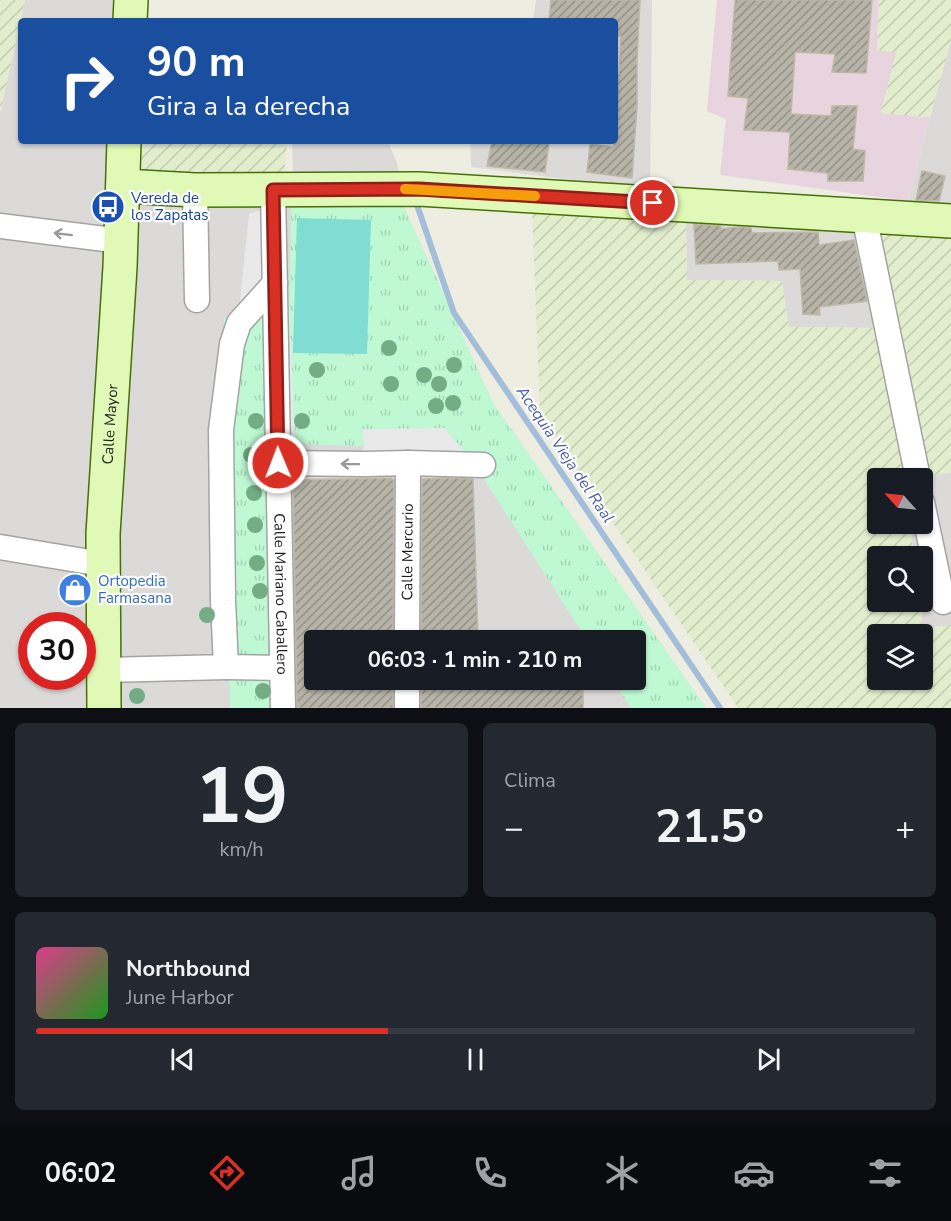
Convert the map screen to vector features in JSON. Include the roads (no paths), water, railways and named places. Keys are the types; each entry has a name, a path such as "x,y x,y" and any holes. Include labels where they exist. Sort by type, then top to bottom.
{"main road":[{"path":"130,18 131,0"},
{"name":"Calle Mayor","path":"104,708 103,534 121,241 124,144"},
{"path":"123,186 195,190 419,189 951,221"}],"street":[{"path":"195,190 197,300"},
{"name":"Calle Mariano Caballero","path":"273,190 283,708"},
{"path":"864,216 916,468"},
{"path":"0,226 121,241"},
{"path":"226,668 223,601 222,420 232,344 239,323 275,283"},
{"path":"278,463 483,465"},
{"name":"Calle Mercurio","path":"407,630 408,463"},
{"path":"929,534 943,602"},
{"path":"0,547 102,564"},
{"path":"104,670 282,668"},
{"path":"407,690 407,708"}],"waterway":[{"name":"Acequia Vieja del Raal","path":"416,202 454,313 720,708"}],"place":[{"name":"Vereda de los Zapatas","path":"108,207"},
{"name":"Ortopedia Farmasana","path":"75,590"}]}
